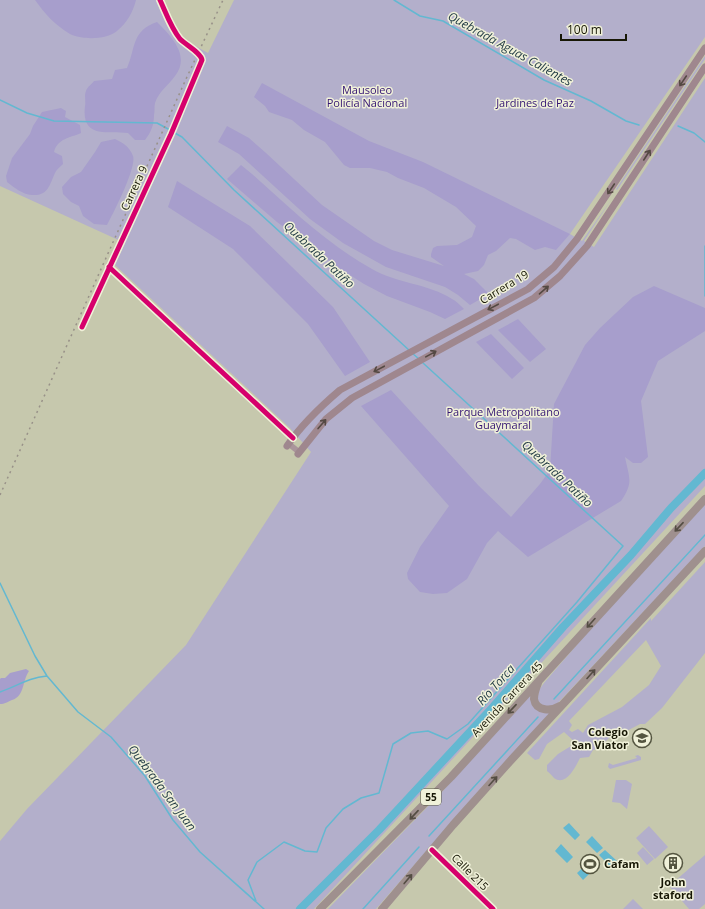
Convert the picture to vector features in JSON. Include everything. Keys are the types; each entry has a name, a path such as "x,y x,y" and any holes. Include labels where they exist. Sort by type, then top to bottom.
{"highway":[{"name":"Avenida Carrera 45","path":"320,909 407,822 705,499"},
{"path":"382,909 513,758 705,551"},
{"path":"539,680 534,699 541,708 546,710 552,709 564,703"}],"main road":[{"name":"Carrera 19","path":"290,443 315,411 340,390 528,288 554,267 577,239 705,48"},
{"name":"Carrera 19","path":"299,453 326,419 352,398 534,298 560,276 587,246 705,67"}],"street":[{"name":"Carrera 9","path":"82,327 172,130 202,60 202,58 179,38 170,24 160,0"},
{"path":"109,267 299,453"},
{"name":"Calle 215","path":"432,850 493,909"}],"green space":[{"name":"Parque Metropolitano Guaymaral","path":"0,0 156,0 167,26 174,34 208,53 234,0 705,0 705,37 570,234 582,241 611,200 584,241 594,247 705,78 705,486 314,909 0,909 0,841 27,809 186,645 311,452 289,427 115,265 125,243 0,186"},
{"path":"705,56 705,59 617,190 616,189"},
{"path":"705,504 705,546 558,703 546,708 537,701 539,690 544,683 599,619"},
{"path":"705,562 705,653 662,708 645,724 640,724 623,733 617,730 598,749 593,750 589,757 580,758 566,778 563,780 558,780 554,778 547,771 547,765 558,754 576,743 564,732 547,744 539,759 535,760 527,753 651,618 651,621","holes":["646,640 661,666 649,685 622,707 588,725 583,733 578,729 572,732 569,730 572,725 569,721"]},
{"path":"531,692 532,701 551,712 482,787 376,909 328,909 441,793"},
{"path":"638,755 641,757 641,760 610,769 608,767 609,763 613,765 637,758 635,756"},
{"path":"616,780 626,780 632,784 627,809 620,803 612,802"},
{"path":"649,826 668,847 655,859 636,838"},
{"path":"643,847 654,859 647,865 637,853"},
{"path":"705,855 705,904 699,909 689,909 669,886"},
{"path":"633,899 643,909 623,909"}],"shaded area":[{"path":"35,0 136,0 129,17 121,28 107,36 87,38 75,36 65,31 51,19"},
{"path":"157,22 173,40 180,54 181,61 175,76 157,99 155,104 153,125 149,134 145,140 135,140 128,133 104,132 91,129 87,124 85,117 85,94 87,88 94,81 112,79 115,70 127,68 138,35 143,30"},
{"path":"262,83 369,141 423,162 570,234 556,250 545,247 535,250 516,239 510,238 496,251 488,255 484,265 478,271 464,274 474,279 489,294 470,305 445,287 386,267 343,243 310,219 239,154 218,142 227,126 249,138 322,205 374,241 392,250 444,266 431,257 433,248 437,246 457,245 472,237 476,226 456,207 424,188 387,172 370,168 350,168 344,165 325,142 304,130 292,120 269,112 265,106 254,97"},
{"path":"61,108 66,111 65,117 80,125 81,133 61,141 56,147 54,152 62,156 63,164 57,170 45,192 42,194 32,195 22,192 7,182 6,176 12,158 30,134 42,112"},
{"path":"115,139 126,145 130,150 133,156 133,162 124,190 107,225 94,224 83,216 79,206 71,202 63,194 62,187 71,177 81,172 101,142"},
{"path":"241,165 309,225 355,259 381,274 443,294 455,301 464,309 445,319 387,296 364,284 339,268 277,222 227,179"},
{"path":"177,181 250,226 333,307 370,362 345,376 308,324 233,249 168,207"},
{"path":"654,286 705,308 705,331 658,361 641,401 648,457 641,463 633,463 625,457 629,475 629,484 628,489 621,501 528,557 498,531 487,543 467,579 447,593 433,594 420,592 408,579 407,573 420,547 449,506 361,406 391,390 478,485 511,517 540,484 550,470 554,404 585,345 600,328 633,297"},
{"path":"518,319 546,349 530,362 498,330"},
{"path":"491,334 524,368 512,379 476,342"},
{"path":"26,669 29,671 19,695 12,700 0,704 0,679 5,678 10,673"}],"water":[{"path":"569,823 580,835 575,840 563,828"},
{"path":"592,836 603,848 597,853 586,842"},
{"path":"561,844 573,857 567,863 555,851"},
{"path":"605,850 617,861 611,867 599,855"},
{"path":"589,862 595,868 583,880 577,873"}],"waterway":[{"name":"Quebrada Aguas Calientes","path":"394,0 420,16 443,21 544,80 591,101 626,121 639,125"},
{"name":"Quebrada Patiño","path":"0,100 27,113 54,121 157,123 170,130"},
{"name":"Quebrada Aguas Calientes","path":"678,126 694,133 705,142"},
{"name":"Quebrada Patiño","path":"173,132 182,137 234,190 410,351"},
{"name":"Quebrada Aguas Calientes","path":"705,246 705,296"},
{"name":"Quebrada Patiño","path":"412,353 419,359"},
{"name":"Quebrada Patiño","path":"256,901 248,880 257,862 284,842 305,851 317,852 326,828 343,809 361,798 379,793 393,744 411,733 428,731 447,739 468,724 577,602 623,546 423,363"},
{"name":"Río Torca","path":"300,909 379,830 493,707 563,627 631,555 671,508 705,473"},
{"path":"554,699 705,535"},
{"name":"Quebrada San Juan","path":"0,583 35,656 47,676 78,712 111,737 145,776 173,820 200,852 264,909"},
{"name":"Quebrada San Juan","path":"0,692 28,680 47,676"},
{"path":"429,836 538,717"},
{"path":"363,909 419,847"}],"railway":[{"path":"0,495 186,79 223,0"}],"cycle path":[{"path":"82,327 171,134 202,60 201,57 177,35 160,0"},
{"path":"109,267 293,438"},
{"path":"432,850 493,909"}],"place":[{"name":"Colegio San Viator","path":"642,738"},
{"name":"John staford","path":"673,863"},
{"name":"Cafam","path":"590,864"}],"park label":[{"name":"Mausoleo Policía Nacional","path":"367,96"},
{"name":"Jardines de Paz","path":"535,103"}]}
